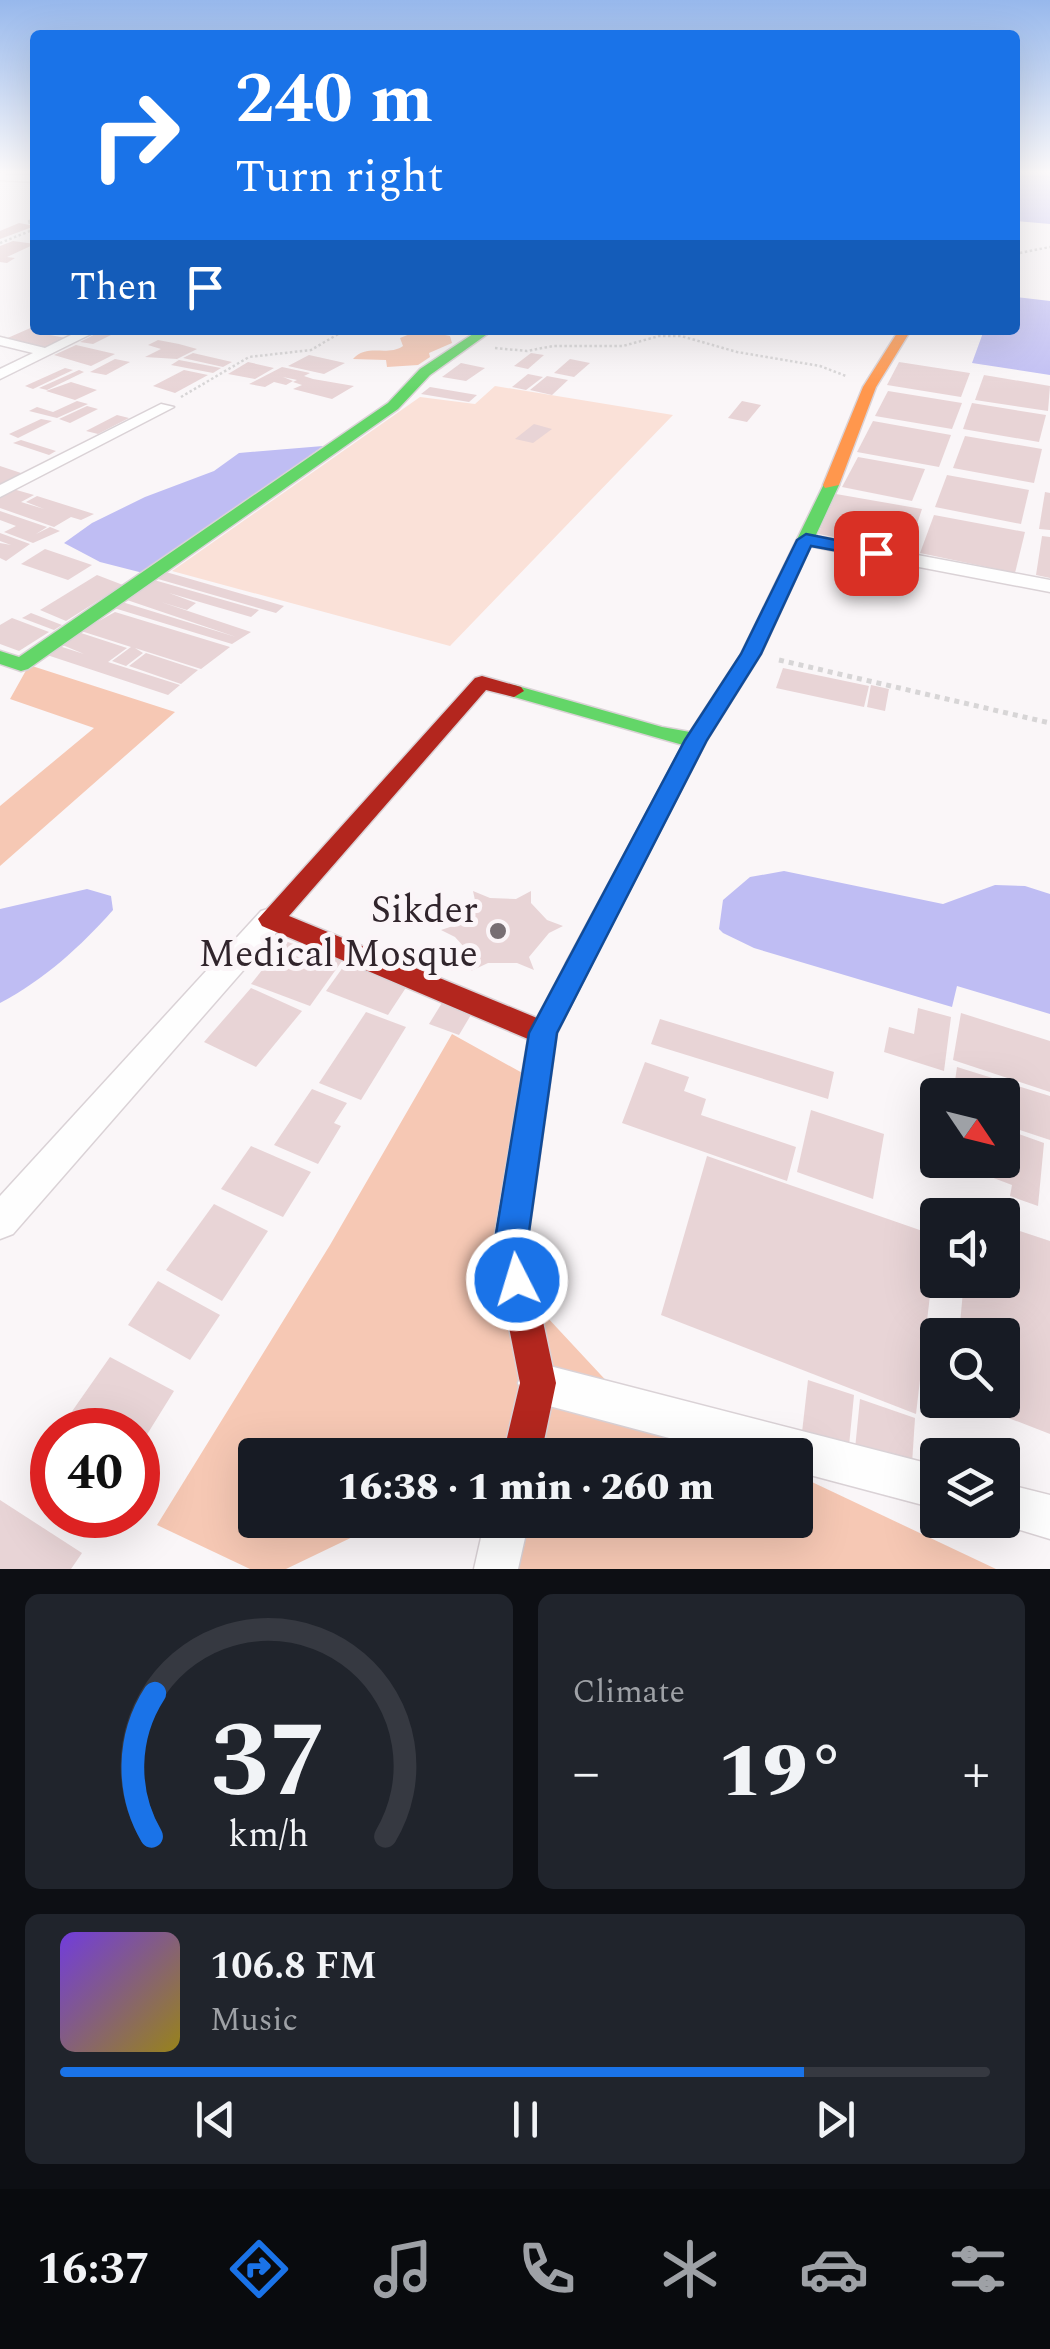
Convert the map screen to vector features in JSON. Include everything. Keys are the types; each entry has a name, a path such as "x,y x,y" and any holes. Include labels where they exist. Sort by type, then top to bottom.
{"street":[{"path":"0,375 81,335"},
{"path":"0,657 21,665 394,406 425,372 479,335"},
{"path":"526,1438 538,1383 510,1246 543,1033 696,740 751,654 846,453 868,385 882,358 901,335"},
{"path":"0,341 45,352"},
{"path":"0,492 166,407"},
{"path":"806,540 1050,586"},
{"path":"0,1222 482,682 660,734 696,740"},
{"path":"271,919 543,1033"},
{"path":"538,1383 920,1483"},
{"path":"1020,1510 1050,1517"},
{"path":"496,1569 503,1538"}],"path":[{"path":"1020,253 1050,247"},
{"path":"166,407 194,386 249,358 311,350 336,335"},
{"path":"465,345 527,352 553,346 623,346 658,336 681,336 737,352 820,366 868,385"},
{"path":"751,654 1050,723"}],"shaded area":[{"path":"445,335 450,336 452,343 429,353 430,357 418,365 387,367 386,360 353,359 364,352 397,349 403,346 400,338"},
{"path":"495,386 673,415 450,646 172,571 420,397 475,404"},
{"path":"29,665 175,712 0,866 0,806 94,728 10,699"},
{"path":"452,1034 526,1075 486,1276 532,1301 613,1388 719,1438 238,1438 238,1538 351,1538 286,1569 250,1569 160,1526 160,1520 330,1245"},
{"path":"813,1483 920,1533 920,1538 930,1538 996,1569 518,1569 525,1543 517,1538 813,1538"}],"water":[{"path":"1020,298 1050,301 1050,375 972,363 982,335 1020,335"},
{"path":"323,446 147,574 100,562 64,543 92,523 145,497 214,471 239,453"},
{"path":"784,871 943,904 995,885 1025,886 1050,894 1050,1014 957,986 952,1007 754,948 719,929 723,900 750,877"},
{"path":"87,889 111,896 113,910 61,961 0,1003 0,909"}],"building":[{"path":"30,244 7,257 15,258 7,263 0,262 0,246"},
{"path":"30,328 30,335 66,338 45,348 3,340"},
{"path":"93,335 111,335 93,344 80,342"},
{"path":"158,340 197,349 177,359 145,357 161,349 148,345"},
{"path":"76,345 115,354 91,366 54,355"},
{"path":"193,353 232,362 223,367 183,358"},
{"path":"531,353 544,355 528,369 514,366"},
{"path":"309,355 345,363 324,374 288,366"},
{"path":"115,359 130,362 106,375 90,372"},
{"path":"570,359 590,363 574,377 554,373"},
{"path":"179,360 221,368 213,373 171,365"},
{"path":"248,362 274,368 255,379 228,374"},
{"path":"899,362 970,373 961,397 887,385"},
{"path":"461,363 485,368 466,381 442,377"},
{"path":"282,367 310,373 304,376 313,379 354,386 332,399 293,389 302,385 293,382 297,380 283,377 293,381 286,385 274,382 265,387 249,384"},
{"path":"65,368 73,370 33,389 25,386"},
{"path":"79,370 84,372 47,390 39,388"},
{"path":"184,370 208,375 175,393 153,386"},
{"path":"528,374 543,377 526,390 512,387"},
{"path":"984,375 1050,386 1048,411 975,400"},
{"path":"547,376 568,380 552,395 530,390"},
{"path":"71,382 97,390 75,400 46,391"},
{"path":"430,387 477,395 469,402 421,394"},
{"path":"888,391 962,403 952,429 875,416"},
{"path":"77,401 88,404 57,418 29,411 37,407 53,412"},
{"path":"742,401 761,405 747,422 728,418"},
{"path":"972,403 1046,415 1039,442 963,429"},
{"path":"87,406 98,409 70,423 59,419"},
{"path":"117,415 129,418 98,434 86,431"},
{"path":"41,419 52,421 18,438 9,434"},
{"path":"873,421 951,435 939,467 857,452"},
{"path":"534,424 552,429 533,443 515,439"},
{"path":"965,436 1042,449 1034,483 953,468"},
{"path":"21,440 56,451 49,455 13,443"},
{"path":"858,457 925,469 912,501 842,487"},
{"path":"0,466 24,474 0,485"},
{"path":"947,475 1029,490 1021,524 935,507"},
{"path":"13,489 34,495 21,502 44,509 26,502 37,496 94,514 81,520 71,517 54,527 0,508 0,496"},
{"path":"1045,492 1050,493 1050,530 1039,529"},
{"path":"836,494 922,509 908,551 818,534"},
{"path":"0,511 47,527 36,534 50,527 60,531 33,543 4,532 16,526 0,520"},
{"path":"934,515 1025,532 1015,573 920,553"},
{"path":"0,533 30,544 6,561 0,558 0,543 11,545 0,541"},
{"path":"1042,536 1050,537 1050,578 1036,575"},
{"path":"45,549 92,565 68,580 21,564"},
{"path":"166,572 284,606 276,613 158,579"},
{"path":"97,575 123,585 66,621 40,610"},
{"path":"154,580 259,610 251,617 169,593 196,603 187,610 161,602 251,632 232,644 114,608 122,602 236,637 127,600"},
{"path":"115,612 230,647 201,669 135,648 143,653 126,666 112,661 131,647 81,631"},
{"path":"31,613 62,625 54,630 22,618"},
{"path":"12,618 49,632 19,651 0,644 0,625"},
{"path":"78,632 127,648 108,662 180,685 168,695 47,655 59,646 84,654 60,644"},
{"path":"146,653 198,670 181,684 129,666"},
{"path":"783,668 869,686 864,707 776,688"},
{"path":"871,685 889,689 885,711 867,707"},
{"name":"Sikder Medical Mosque","path":"473,891 490,898 516,899 531,891 531,903 547,920 563,926 549,933 529,957 534,970 517,963 488,963 471,971 474,958 455,937 441,930 459,924 476,905"},
{"path":"285,941 342,961 310,1006 251,984"},
{"path":"346,963 407,986 388,1015 326,991"},
{"path":"251,988 302,1011 256,1067 204,1042"},
{"path":"445,998 475,1008 459,1035 429,1024"},
{"path":"918,1008 951,1017 944,1071 884,1052 889,1027 914,1034"},
{"path":"366,1012 406,1027 361,1100 319,1083"},
{"path":"961,1013 1050,1041 1050,1092 1020,1082 1020,1078 1008,1078 953,1060"},
{"path":"660,1019 834,1072 828,1099 651,1044"},
{"path":"645,1062 689,1077 684,1091 706,1099 701,1115 796,1147 787,1181 622,1123"},
{"path":"957,1067 992,1078 955,1078"},
{"path":"1020,1087 1050,1096 1050,1140 1020,1130"},
{"path":"312,1089 347,1103 334,1123 341,1126 318,1164 274,1145"},
{"path":"811,1110 884,1134 873,1199 797,1172"},
{"path":"1020,1134 1044,1143 1038,1206 1010,1196 1012,1185 994,1178 1020,1178"},
{"path":"251,1146 311,1172 283,1217 221,1189"},
{"path":"707,1156 920,1230 920,1298 930,1298 927,1318 920,1318 916,1414 661,1315"},
{"path":"214,1204 268,1231 222,1301 166,1270"},
{"path":"1020,1231 1050,1241 1050,1434 1009,1418 1020,1418 1020,1318 961,1318 962,1298 1020,1298"},
{"path":"158,1281 220,1315 190,1360 128,1325"},
{"path":"110,1357 174,1391 160,1414 160,1408 74,1408"},
{"path":"808,1380 854,1395 848,1456 813,1445 813,1438 801,1438"},
{"path":"860,1399 915,1418 911,1479 854,1459"},
{"path":"0,1500 30,1519 30,1538 59,1538 82,1553 71,1569 0,1569"}],"traffic: fast":[{"path":"0,657 21,665 393,406 425,372 480,335"},
{"path":"579,963 696,740 751,654 831,485"},
{"path":"514,691 660,734 696,740"}],"traffic: slow":[{"path":"831,485 870,387 901,335"}],"traffic: jam":[{"path":"514,691 482,682 271,919 543,1033"},
{"path":"526,1438 538,1383 510,1246 543,1033 579,963"}],"place":[{"name":"Sikder Medical Mosque","path":"498,931"}],"route":[{"path":"517,1280 510,1246 543,1033 696,740 751,654 806,540 876,553"}]}
